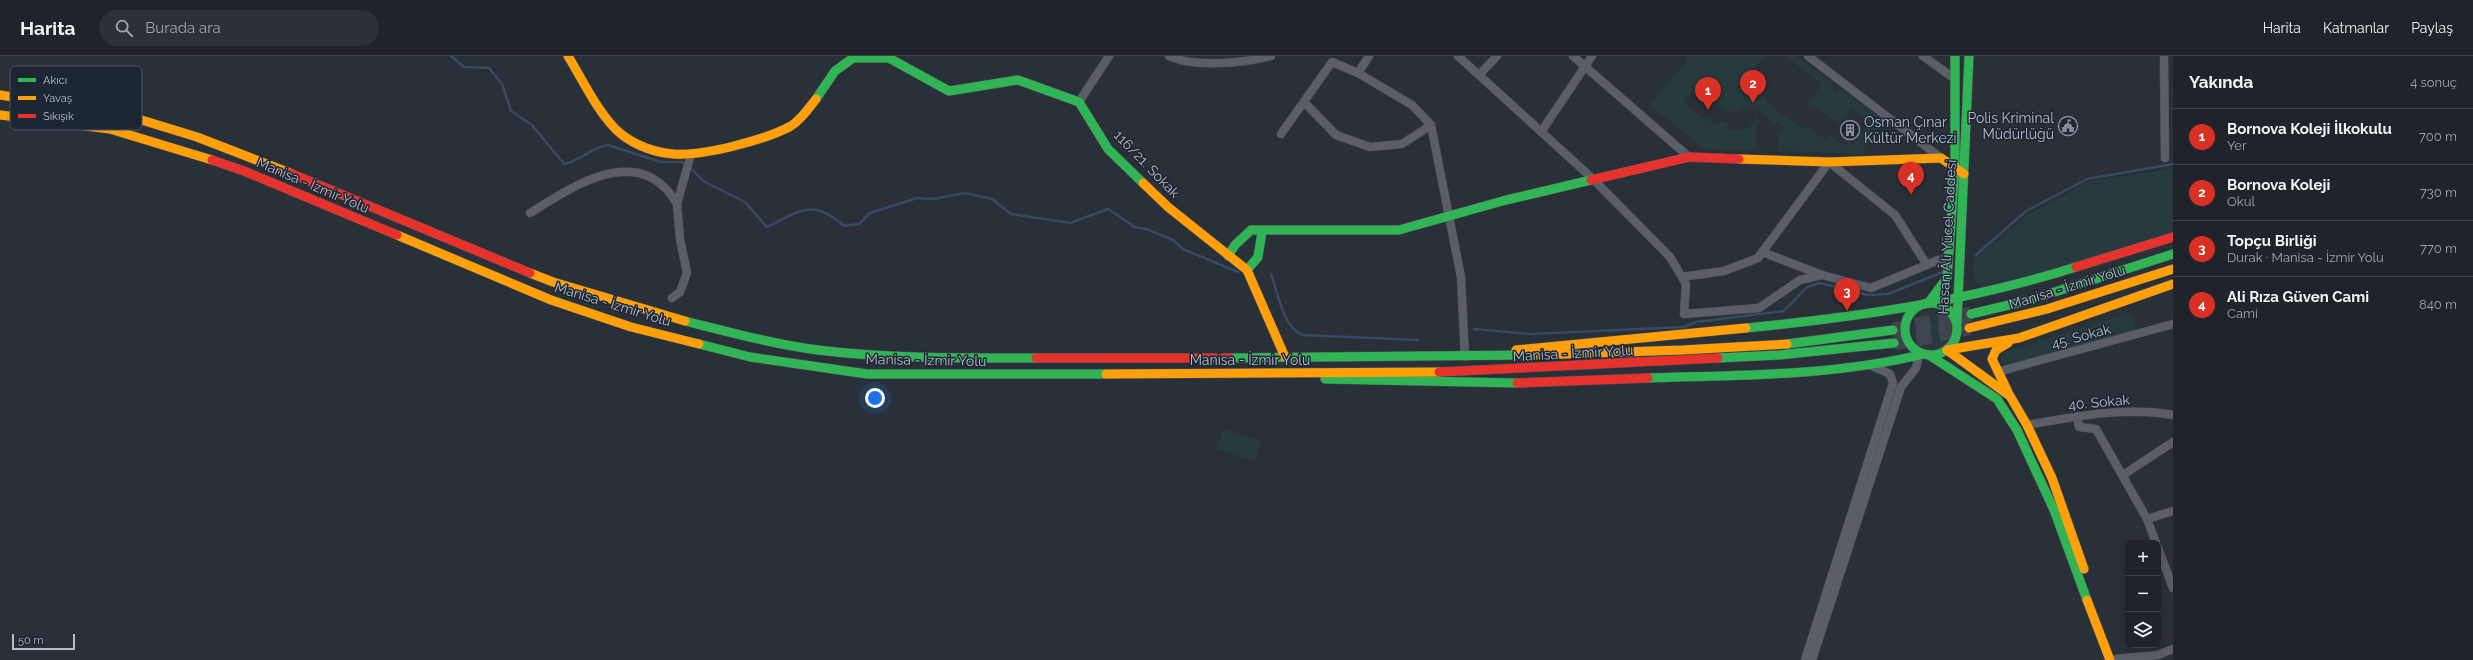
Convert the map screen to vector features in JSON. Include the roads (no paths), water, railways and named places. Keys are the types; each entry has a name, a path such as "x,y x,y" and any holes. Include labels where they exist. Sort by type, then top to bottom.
{"main road":[{"path":"568,56 610,123 621,134 647,149 673,154 690,154 772,134 792,125 808,110 835,71 853,58 890,57 949,91 1018,80 1078,102"},
{"name":"Hasan Âli Yücel Caddesi","path":"1929,302 1947,278 1955,166 1955,56"},
{"name":"Hasan Âli Yücel Caddesi","path":"1957,323 1969,56"},
{"name":"Manisa - İzmir Yolu","path":"0,96 10,97"},
{"name":"116/21. Sokak","path":"1078,102 1108,149 1168,207 1247,270"},
{"name":"Manisa - İzmir Yolu","path":"0,115 10,116"},
{"name":"Manisa - İzmir Yolu","path":"142,120 197,137 285,171 483,255 553,282 660,315 754,338 817,350 865,356 1006,358 1468,357 1682,350 1788,343 1893,330"},
{"name":"Manisa - İzmir Yolu","path":"113,130 186,152 244,172 551,300 631,327 750,357 867,374 1284,374 1583,367 1779,355 1894,343"},
{"path":"1228,256 1235,245 1251,230 1262,232 1399,230 1448,215 1689,157 1829,162 1940,158 1955,166 1964,174"},
{"path":"1262,232 1261,252 1256,263 1247,270 1285,357"},
{"path":"1468,357 1533,347 1732,330 1847,317 1929,302 1957,299 2039,279 2173,237"},
{"name":"Manisa - İzmir Yolu","path":"1970,314 2037,298 2173,254"},
{"name":"Manisa - İzmir Yolu","path":"1969,328 2047,309 2173,269"},
{"path":"2114,660 2052,478 2027,425 1997,372 1992,359 1993,353 2002,346 2019,338 2095,313 2173,284"},
{"path":"1947,350 1956,339 1957,323 1953,314 1946,307 1938,303 1929,302 1913,309 1906,324 1908,341 1913,348 1997,399 2018,430 2054,510 2114,660"},
{"path":"1284,374 1343,381 1522,383 1800,373 1872,365 1947,350 2019,338"},
{"path":"1947,350 2010,396"}],"street":[{"path":"1078,102 1109,56"},
{"path":"1169,56 1181,62 1196,64 1271,56"},
{"path":"1358,73 1369,56"},
{"path":"1458,56 1593,180 1670,257 1686,284 1684,314 1758,308 1800,280 1822,275"},
{"path":"1479,75 1497,56"},
{"path":"1573,56 1689,157"},
{"path":"1541,132 1592,56"},
{"path":"1924,56 1955,79"},
{"path":"2164,56 2165,158"},
{"path":"1811,57 1940,158"},
{"path":"1281,134 1332,62 1358,73 1412,105 1431,125 1461,277 1468,357"},
{"path":"1304,102 1336,136 1370,147 1402,144 1431,125"},
{"path":"672,298 680,292 687,273 680,239 677,204 690,154"},
{"path":"1682,278 1724,271 1758,258 1829,162 1895,215 1927,265"},
{"path":"530,213 561,194 596,177 618,172 646,175 664,186 677,204"},
{"path":"1762,252 1822,275 1871,288 1948,256"},
{"name":"45. Sokak","path":"1997,372 2173,324"},
{"path":"1812,660 1901,387 1924,355"},
{"path":"1805,660 1893,384 1890,374 1872,365"},
{"name":"40. Sokak","path":"2027,425 2077,416 2152,411 2173,415"},
{"path":"2077,416 2079,427 2096,429 2147,519 2155,540"},
{"path":"2123,475 2173,442"},
{"path":"2147,519 2173,511"},
{"path":"2161,556 2173,588"},
{"path":"2114,660 2156,658 2173,649"}],"waterway":[{"path":"451,56 464,67 489,68 502,84 511,111 532,125 564,164 597,148 608,145 661,162 682,162 686,165"},
{"path":"1976,255 2026,211 2087,179 2173,164"},
{"path":"690,167 703,181 745,202 767,227 797,212 806,210 823,212 833,217 844,226 859,224 870,213 917,198 933,199 965,193 992,199 1011,214 1070,223 1108,209 1135,227 1146,229 1173,240 1183,249 1238,272"},
{"path":"1474,329 1530,334 1684,327 1696,322 1784,311 1807,287 1820,283 1868,295 1888,294 1943,272"},
{"path":"1271,274 1285,316 1295,330 1302,335 1418,340"}],"tunnel":[{"path":"1893,330 1971,314"},
{"path":"1894,343 1969,328"}],"place":[{"name":"Bornova Koleji","path":"1753,103"},
{"name":"Bornova Koleji İlkokulu","path":"1708,110"},
{"name":"Polis Kriminal Müdürlüğü","path":"2068,126"},
{"name":"Osman Çınar Kültür Merkezi","path":"1850,130"},
{"name":"Ali Rıza Güven Cami","path":"1911,195"},
{"name":"Topçu Birliği","path":"1847,311"}]}
